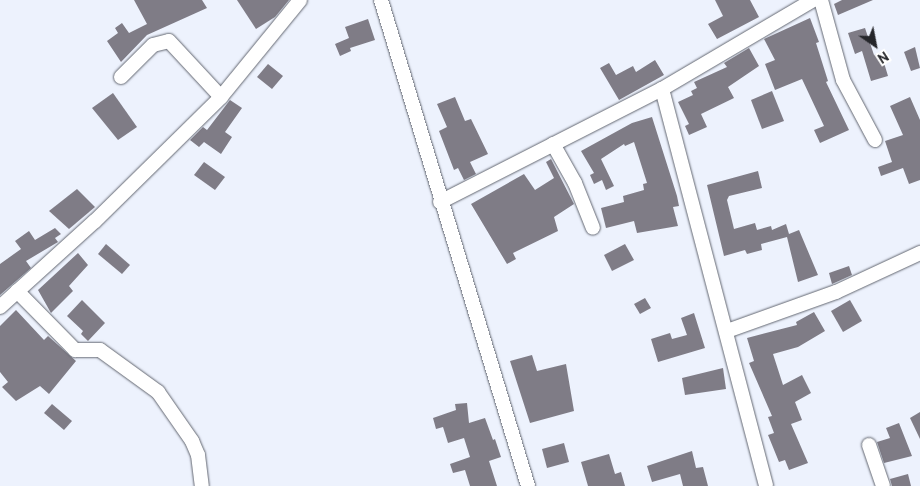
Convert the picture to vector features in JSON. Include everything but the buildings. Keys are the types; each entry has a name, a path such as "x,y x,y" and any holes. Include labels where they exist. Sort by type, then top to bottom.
{"street":[{"path":"0,307 95,221 221,97 300,0"},
{"path":"381,0 440,202 528,486"},
{"path":"440,202 662,89 812,0"},
{"path":"821,0 846,89 875,140"},
{"path":"121,76 153,45 169,41 221,97"},
{"path":"662,89 766,486"},
{"path":"553,144 575,183 594,228"},
{"path":"727,332 836,292 920,253"},
{"path":"17,291 75,350 104,352 163,398 177,416 198,455 202,486"},
{"path":"869,445 883,486"}]}
